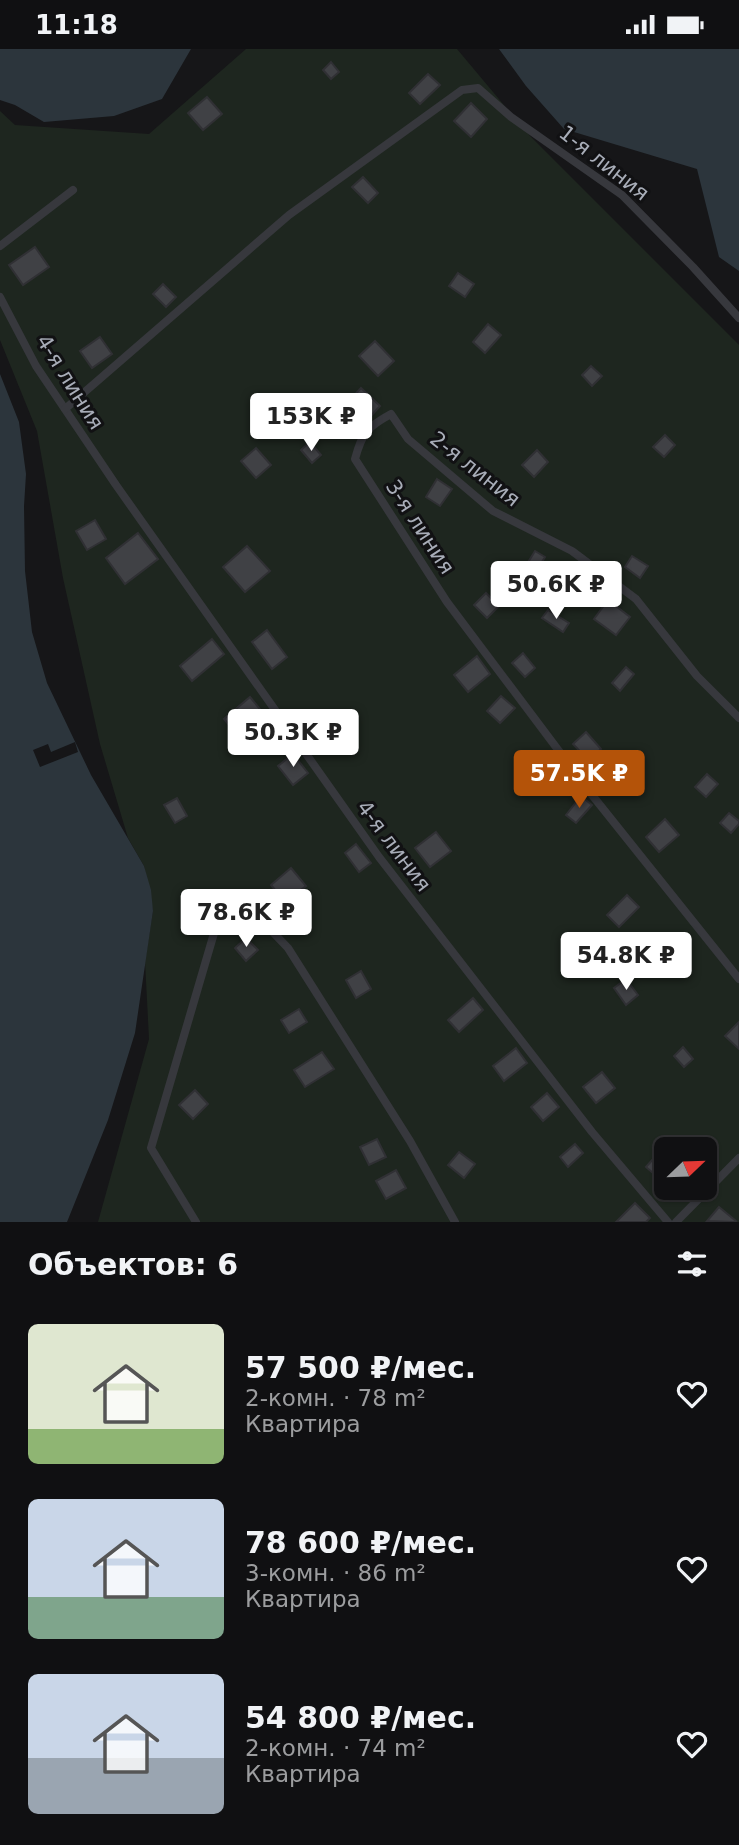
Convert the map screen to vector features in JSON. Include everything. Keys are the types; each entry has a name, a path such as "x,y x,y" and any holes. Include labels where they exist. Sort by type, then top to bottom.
{"lane":[{"name":"1-я линия","path":"65,408 289,215 462,90 478,88 511,117 622,195 693,267 739,319"},
{"path":"0,246 74,190"},
{"name":"4-я линия","path":"0,297 36,366 116,485 379,857 592,1132 668,1222"},
{"name":"2-я линия","path":"355,459 360,437 391,414 408,439 493,510 572,551 636,599 697,675 739,718"},
{"name":"3-я линия","path":"355,459 447,603 592,795 739,979"},
{"path":"196,1222 151,1148 222,906 244,902 288,948 410,1141 455,1222"},
{"path":"676,1222 739,1158"}],"shaded area":[{"path":"0,49 191,49 162,99 114,116 44,122 15,105 0,100"},
{"path":"246,49 457,49 530,136 739,345 739,1222 98,1222 149,1039 145,961 153,911 144,866 128,838 100,744 63,578 37,431 0,340 0,111 15,125 149,134"},
{"path":"499,49 739,49 739,271 719,257 697,169 564,129 526,86"},
{"path":"0,374 19,422 26,474 25,571 32,632 47,683 91,775 144,866 151,890 153,911 135,1033 108,1120 67,1222 0,1222"}],"pier":[{"path":"75,742 78,752 40,767 33,750 48,744 51,752"}],"building":[{"path":"331,62 339,72 331,79 323,70"},
{"path":"428,74 440,85 420,104 409,93"},
{"path":"207,97 222,114 203,130 188,113"},
{"path":"471,103 487,119 471,137 454,121"},
{"path":"363,177 378,193 368,203 352,187"},
{"path":"35,247 49,267 23,285 9,265"},
{"path":"458,273 474,284 465,297 449,286"},
{"path":"163,284 176,297 166,307 153,294"},
{"path":"488,324 501,335 485,353 473,342"},
{"path":"100,337 112,354 92,368 80,351"},
{"path":"375,341 394,361 378,376 359,356"},
{"path":"591,366 602,376 592,386 582,375"},
{"path":"361,388 380,406 359,429 340,411"},
{"path":"665,435 675,445 664,457 653,447"},
{"path":"310,442 321,455 312,463 301,450"},
{"path":"256,448 271,465 256,478 241,461"},
{"path":"537,450 548,462 534,477 522,465"},
{"path":"437,479 452,489 440,506 426,497"},
{"path":"95,520 106,539 87,550 76,531"},
{"path":"138,533 158,559 125,584 106,558"},
{"path":"247,546 270,571 245,592 223,567"},
{"path":"535,551 545,557 537,570 527,564"},
{"path":"632,556 648,566 640,578 625,567"},
{"path":"486,593 499,606 487,618 474,605"},
{"path":"608,600 630,617 616,635 594,619"},
{"path":"548,610 569,623 563,632 542,618"},
{"path":"267,630 287,657 272,669 252,642"},
{"path":"212,639 224,654 192,681 180,666"},
{"path":"523,653 535,668 525,677 512,663"},
{"path":"477,656 490,674 468,692 454,675"},
{"path":"626,667 634,674 620,691 612,683"},
{"path":"501,696 515,708 500,723 487,711"},
{"path":"250,697 264,714 238,736 224,719"},
{"path":"586,732 601,749 589,761 573,744"},
{"path":"293,754 308,773 293,785 278,766"},
{"path":"707,774 718,784 706,797 695,787"},
{"path":"581,796 592,805 576,823 566,815"},
{"path":"177,798 187,816 175,823 164,805"},
{"path":"729,813 739,821 731,833 720,823"},
{"path":"665,819 679,835 659,852 646,837"},
{"path":"436,832 451,851 430,867 415,848"},
{"path":"356,844 371,863 359,872 345,853"},
{"path":"291,868 306,886 285,902 271,885"},
{"path":"627,895 639,907 619,927 607,915"},
{"path":"246,938 258,950 246,961 235,948"},
{"path":"361,971 371,989 356,998 346,980"},
{"path":"626,979 638,995 626,1005 614,988"},
{"path":"473,998 483,1010 459,1032 448,1020"},
{"path":"299,1009 307,1022 289,1033 281,1020"},
{"path":"739,1022 739,1049 725,1036"},
{"path":"683,1047 693,1059 684,1067 674,1056"},
{"path":"516,1048 527,1063 504,1081 493,1066"},
{"path":"322,1052 334,1069 305,1087 294,1070"},
{"path":"602,1072 615,1088 596,1103 583,1087"},
{"path":"195,1090 208,1104 193,1119 179,1105"},
{"path":"547,1093 559,1107 543,1121 531,1107"},
{"path":"377,1139 386,1157 369,1165 360,1147"},
{"path":"575,1144 583,1153 568,1167 560,1157"},
{"path":"459,1152 475,1164 464,1178 448,1165"},
{"path":"654,1158 654,1174 646,1167"},
{"path":"396,1170 406,1188 386,1199 376,1181"},
{"path":"635,1203 650,1218 646,1222 616,1222"},
{"path":"719,1207 736,1221 707,1221"}]}
